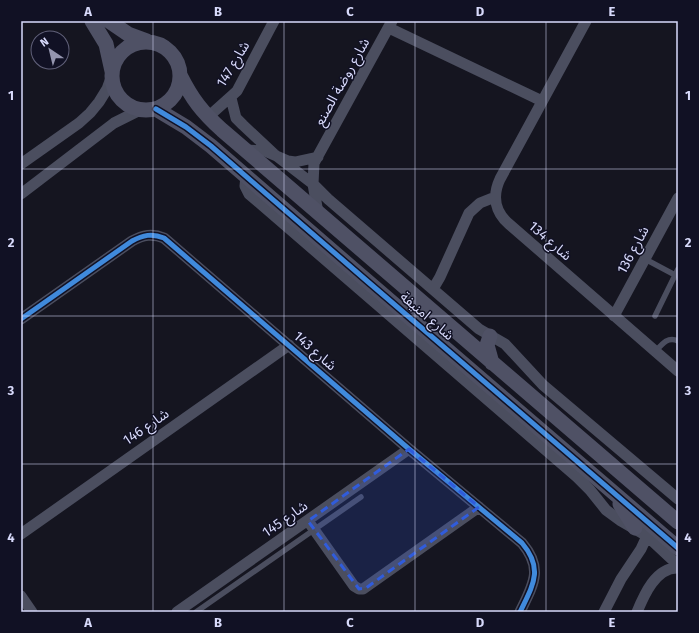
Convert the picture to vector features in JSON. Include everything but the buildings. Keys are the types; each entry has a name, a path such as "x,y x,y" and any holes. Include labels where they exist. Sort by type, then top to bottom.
{"street":[{"path":"92,21 106,44 113,86 120,99 126,104 140,110"},
{"path":"21,194 114,123 140,110 156,109 169,102 174,96 180,82 180,75 178,63 171,52 161,45 128,34 109,21"},
{"name":"شارع 147","path":"208,117 231,98 242,83 274,21"},
{"path":"433,289 469,213 480,203 495,197 495,191 500,179 586,21"},
{"path":"390,24 542,101"},
{"name":"شارع روضة الصنع","path":"318,213 313,184 314,163 390,24"},
{"path":"21,164 79,123 100,102 107,89 117,57 122,51 134,43 150,42"},
{"name":"شارع امنيفة","path":"180,75 190,95 208,117 678,522"},
{"path":"231,98 234,111 239,122 274,154 313,184 479,329 505,344 543,385 678,499"},
{"name":"شارع امنيفة","path":"156,109 199,136 678,548"},
{"path":"245,150 256,150 274,154 288,161 295,162 318,157"},
{"path":"246,176 245,186 249,194 577,477 587,486 606,510 621,521 641,532"},
{"name":"شارع 134","path":"495,197 497,210 504,220 678,371"},
{"name":"شارع 136","path":"614,316 678,198"},
{"name":"شارع 143","path":"21,319 132,241 148,235 157,235 164,238 409,449 522,543 529,551 534,561 535,569 531,588 520,612"},
{"path":"490,336 487,345 492,363"},
{"name":"شارع 146","path":"21,534 289,345"},
{"name":"شارع 145","path":"177,612 234,579 311,526 409,449"},
{"path":"614,492 641,532 678,567 668,570 657,577 645,594 636,612"},
{"path":"311,526 354,586 359,589 363,589 479,507"},
{"path":"604,612 621,579 641,549 641,532"},
{"path":"21,596 32,612"}],"lane":[{"path":"645,259 677,272 655,316"},
{"path":"656,352 666,341 672,339 678,341"},
{"path":"311,526 361,497"},
{"path":"196,612 234,579"}],"highlighted area":[{"path":"409,449 479,507 366,588 359,589 308,521"}],"cycle path":[{"path":"156,109 186,127 211,146 678,548"},
{"path":"21,319 132,241 148,235 164,238 409,449 522,543 529,552 533,561 534,577 529,593 520,612"}]}
